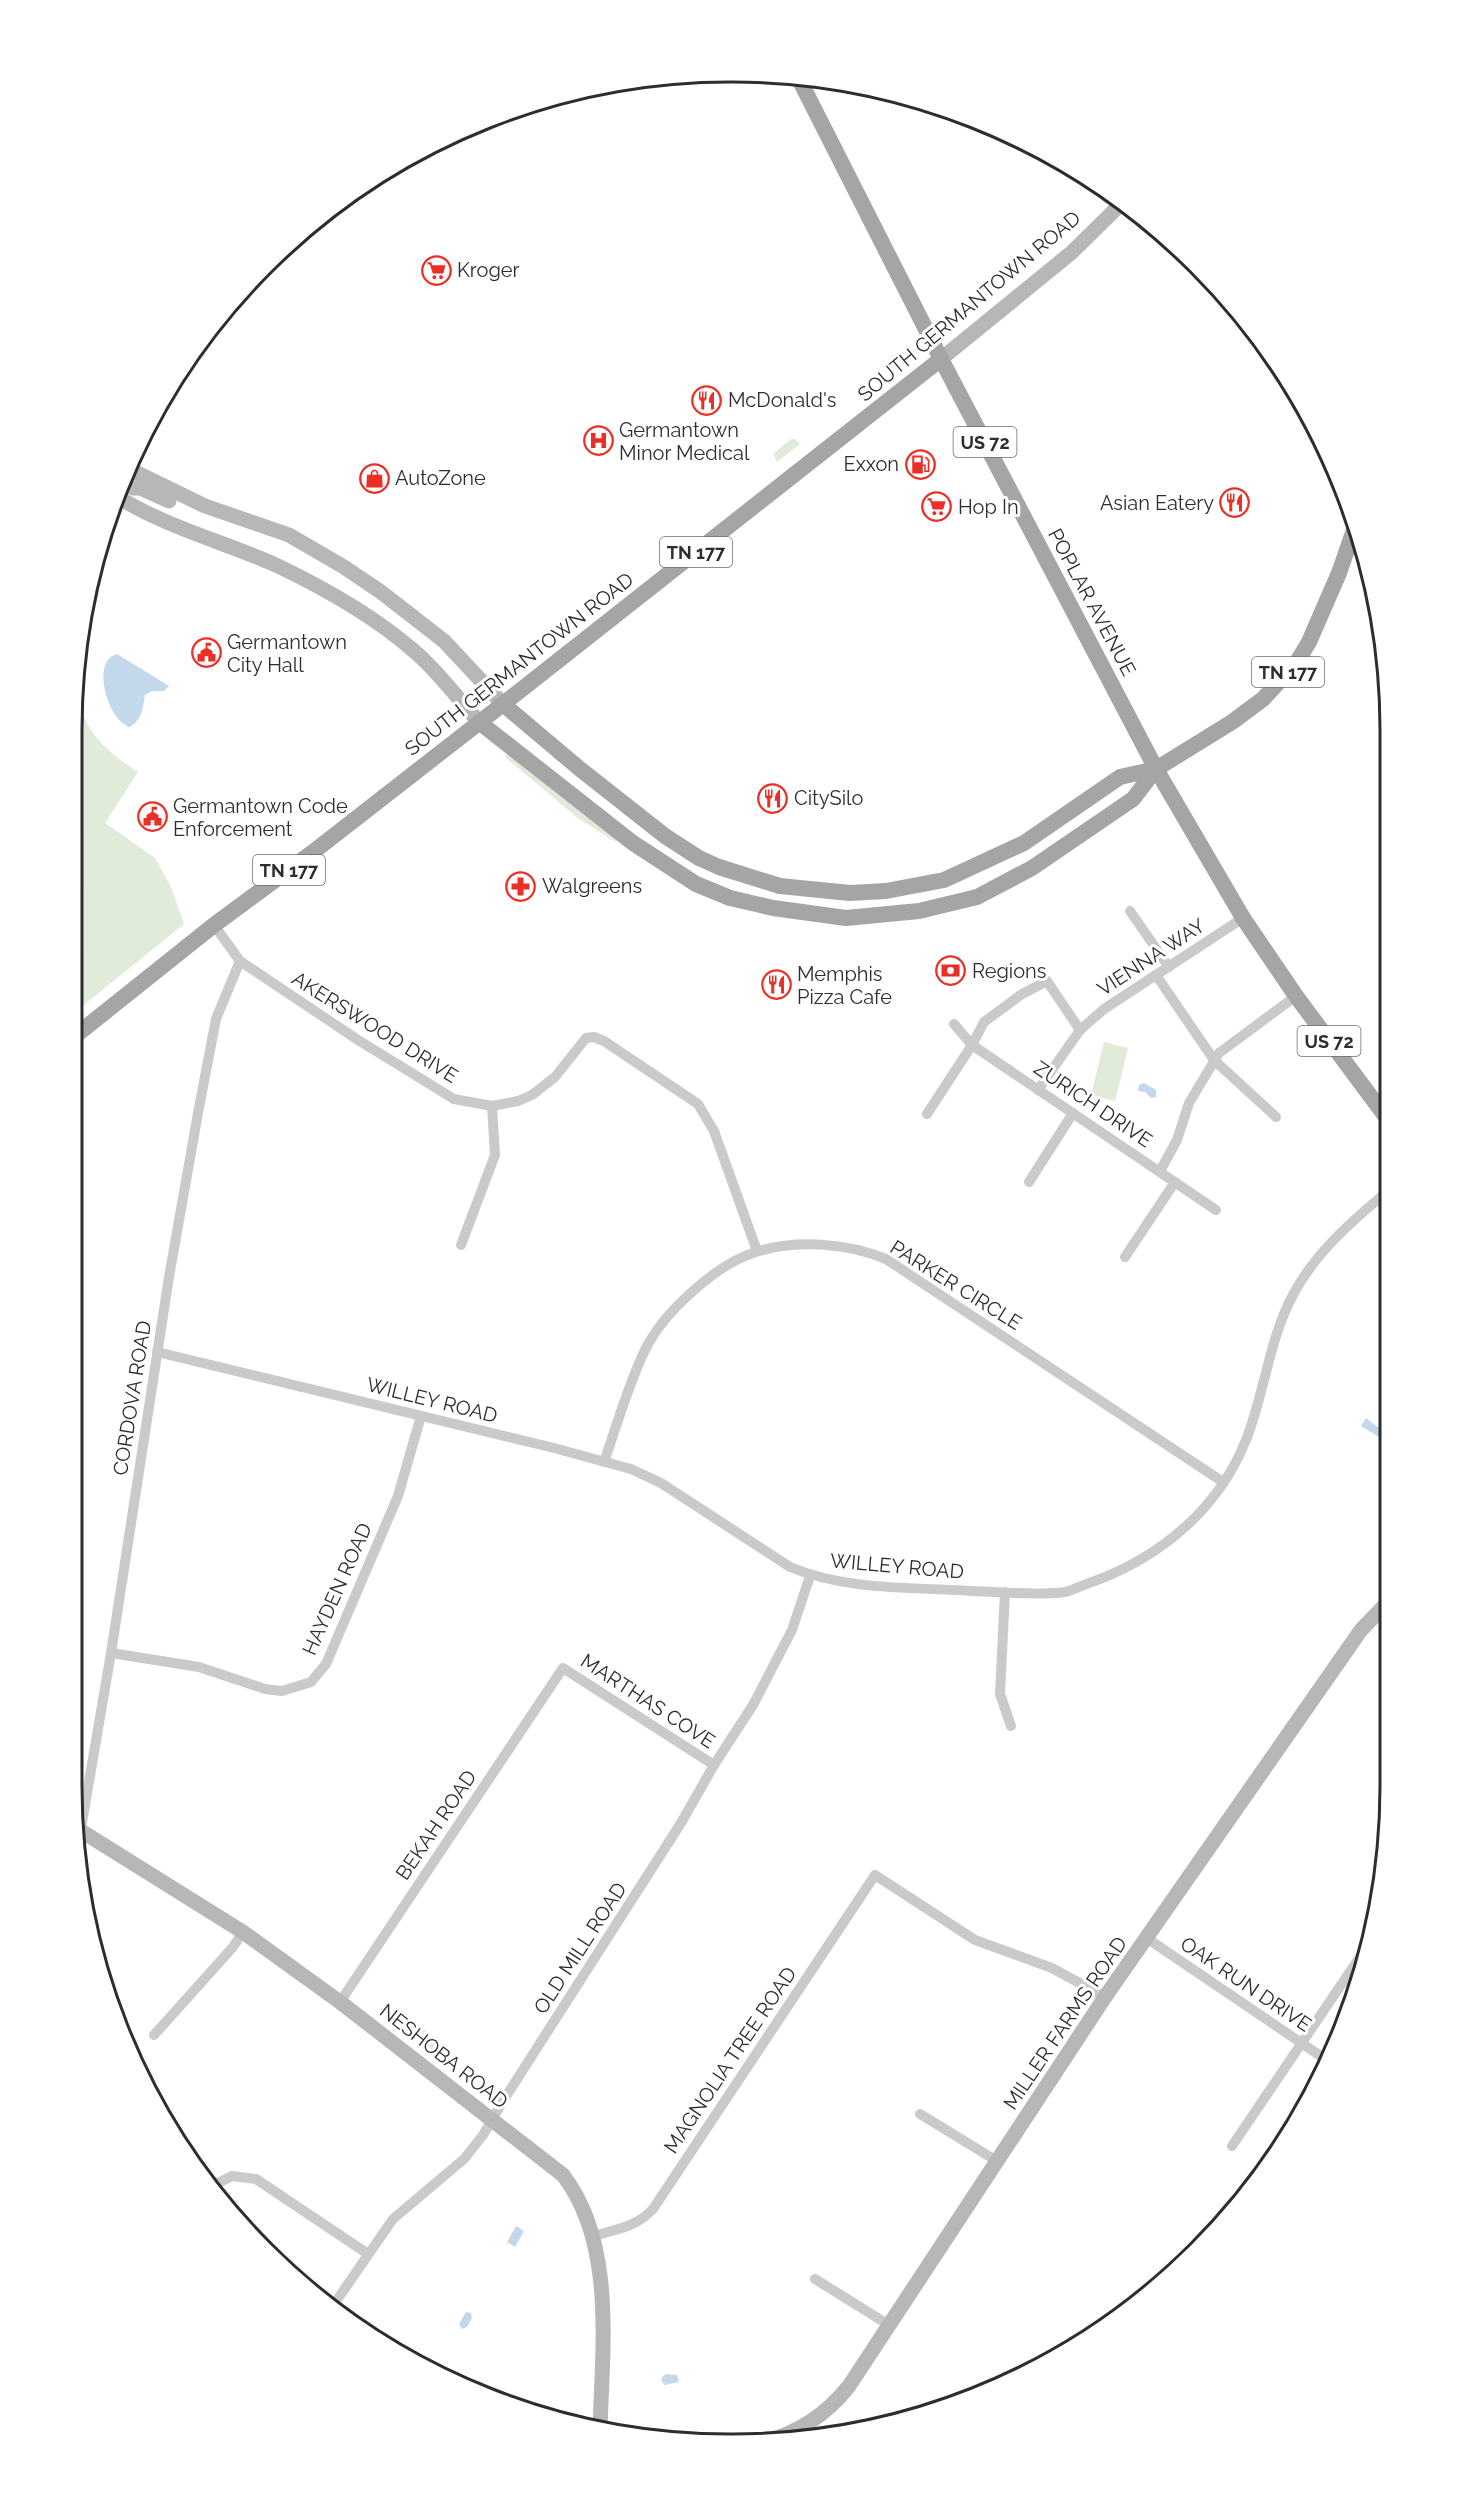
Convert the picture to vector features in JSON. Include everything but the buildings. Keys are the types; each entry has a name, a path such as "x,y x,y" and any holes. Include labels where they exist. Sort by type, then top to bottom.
{"main road":[{"name":"POPLAR AVENUE","path":"803,87 941,359 1156,769 1243,918 1296,996 1380,1109"},
{"name":"SOUTH GERMANTOWN ROAD","path":"82,1030 214,925 313,852 503,704 941,359"},
{"name":"TN 177","path":"1156,769 1232,722 1284,678 1297,662 1318,625 1350,540"},
{"path":"503,704 665,836 699,858 719,867 780,886 815,890 850,893 886,891 944,880 1024,843 1120,777 1156,769"},
{"path":"479,722 633,843 674,872 696,884 730,898 774,908 846,918 919,911 976,897 1032,868 1133,799 1156,769"}],"street":[{"name":"SOUTH GERMANTOWN ROAD","path":"941,359 1071,253 1115,209"},
{"path":"131,486 176,494 232,517 289,535 381,592 444,641 503,704"},
{"path":"131,487 181,529 276,565 362,613 416,652 479,722"},
{"path":"1130,910 1170,967"},
{"name":"VIENNA WAY","path":"1038,1090 1080,1030 1120,997 1243,918"},
{"name":"AKERSWOOD DRIVE","path":"214,925 240,961 430,1086 454,1099 492,1106 518,1101 543,1087 586,1038 594,1037 604,1041 698,1104 714,1131 757,1251"},
{"name":"CORDOVA ROAD","path":"83,1811 111,1653 157,1352 216,1019 240,961"},
{"path":"1156,975 1214,1060 1276,1117"},
{"path":"927,1114 972,1045 984,1022 1022,994 1047,981 1080,1030"},
{"path":"1160,1171 1177,1140 1189,1103 1219,1053 1296,996"},
{"name":"ZURICH DRIVE","path":"954,1024 972,1045 1216,1210"},
{"path":"461,1245 495,1155 492,1106"},
{"path":"1029,1182 1073,1113"},
{"path":"1125,1257 1175,1182"},
{"name":"WILLEY ROAD","path":"157,1352 631,1469 661,1483 771,1556 810,1575 846,1584 1005,1592 1065,1592 1139,1562 1184,1528 1223,1482 1246,1439 1282,1317 1295,1290 1328,1245 1380,1198"},
{"name":"PARKER CIRCLE","path":"603,1462 645,1349 664,1319 694,1289 741,1257 757,1251 781,1247 818,1245 861,1251 886,1259 1223,1482"},
{"name":"HAYDEN ROAD","path":"111,1653 199,1667 265,1689 282,1690 311,1682 326,1664 398,1496 421,1416"},
{"name":"OLD MILL ROAD","path":"337,2300 399,2213 440,2182 464,2159 483,2135 681,1823 778,1661 792,1630 810,1575"},
{"path":"1005,1592 1000,1694 1011,1726"},
{"name":"MILLER FARMS ROAD","path":"790,2431 834,2405 1105,1997 1148,1939 1361,1630 1380,1610"},
{"name":"MARTHAS COVE","path":"563,1668 714,1765"},
{"name":"BEKAH ROAD","path":"340,2002 563,1668"},
{"name":"NESHOBA ROAD","path":"85,1839 243,1932 340,2002 563,2175 579,2201 593,2236 599,2264 602,2302 600,2421"},
{"name":"MAGNOLIA TREE ROAD","path":"593,2236 631,2225 653,2210 875,1875 975,1940 1052,1968 1105,1997"},
{"path":"154,2035 233,1947 243,1932"},
{"name":"OAK RUN DRIVE","path":"1148,1939 1320,2056"},
{"path":"1232,2146 1353,1968"},
{"path":"920,2114 997,2162"},
{"path":"218,2183 232,2176 256,2179 368,2254"},
{"path":"815,2278 889,2325"}],"green space":[{"path":"791,439 795,439 800,444 777,462 773,454"},
{"path":"83,712 96,737 120,760 138,772 105,823 155,858 171,887 184,924 82,1006"},
{"path":"507,754 618,840 616,842 579,819 505,757"},
{"path":"1104,1042 1128,1048 1115,1101 1091,1095"},
{"path":"420,2027 441,2041 445,2055 443,2059 409,2032 412,2028"}],"water":[{"path":"117,654 169,686 164,691 152,691 145,695 143,709 130,727 115,714 105,691 103,679 105,668 109,659"},
{"path":"1144,1083 1156,1090 1156,1097 1151,1098 1145,1092 1138,1091 1139,1085"},
{"path":"1366,1418 1380,1429 1380,1436 1379,1437 1361,1426"},
{"path":"516,2226 524,2231 515,2247 507,2242"},
{"path":"466,2312 471,2313 472,2318 467,2327 462,2329 459,2324"},
{"path":"666,2374 677,2375 679,2382 664,2385 661,2378"}],"place":[{"name":"Kroger","path":"436,270"},
{"name":"McDonald's","path":"707,400"},
{"name":"Germantown Minor Medical","path":"598,441"},
{"name":"Exxon","path":"920,464"},
{"name":"AutoZone","path":"374,478"},
{"name":"Asian Eatery","path":"1235,503"},
{"name":"Hop In","path":"937,507"},
{"name":"Germantown City Hall","path":"206,653"},
{"name":"CitySilo","path":"773,798"},
{"name":"Germantown Code Enforcement","path":"152,817"},
{"name":"Walgreens","path":"521,886"},
{"name":"Regions","path":"951,971"},
{"name":"Memphis Pizza Cafe","path":"776,985"}]}
